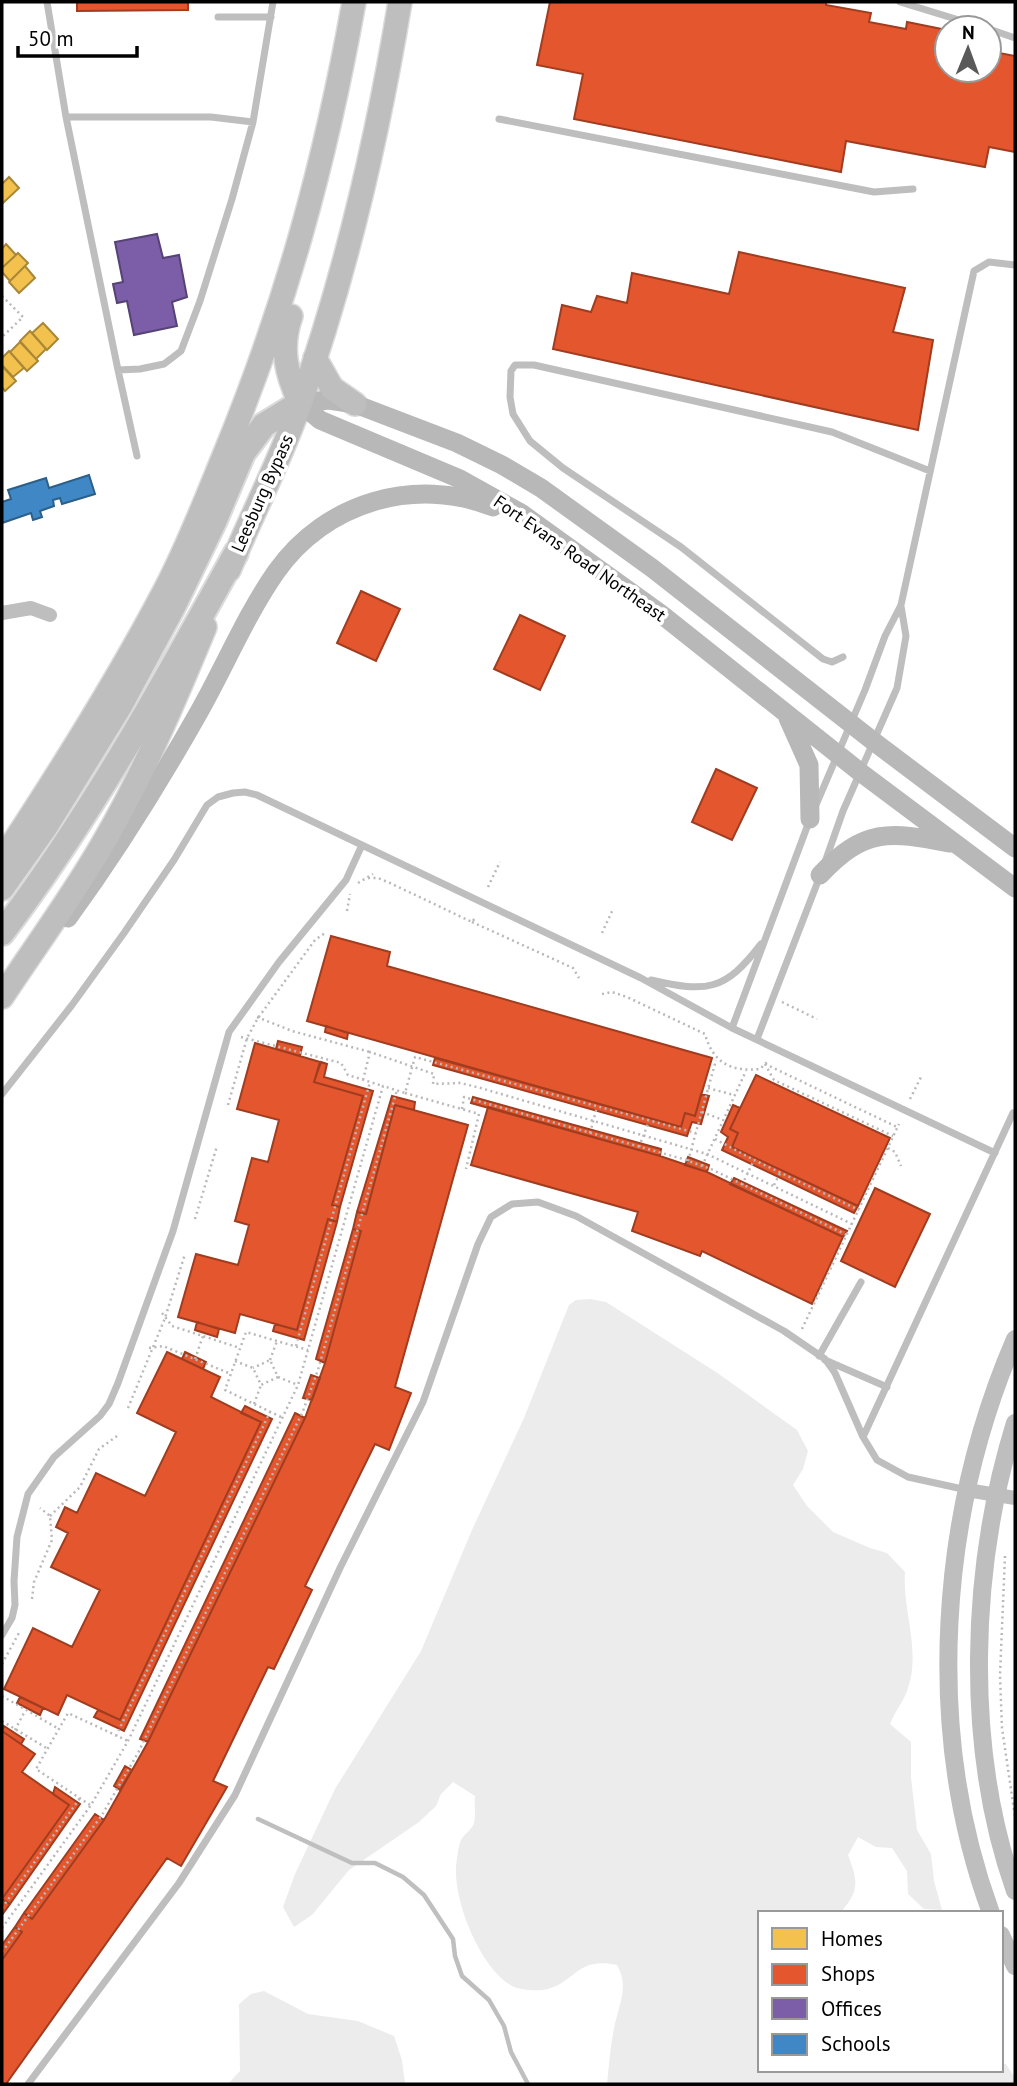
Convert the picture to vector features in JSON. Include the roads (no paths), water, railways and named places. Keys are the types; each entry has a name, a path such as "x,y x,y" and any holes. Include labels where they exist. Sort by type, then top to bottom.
{"highway":[{"path":"2,860 119,674 167,587 200,516 252,388 284,297 332,118 354,2"},
{"name":"Leesburg Bypass","path":"2,933 74,832 122,756 236,553 272,476 300,403 348,240 378,120 400,2"},
{"path":"2,888 46,825 120,706 173,607 214,522 243,453 264,425 300,403 286,364 285,332 299,293 314,236 332,118"},
{"path":"314,358 332,388 355,404"},
{"path":"2,997 101,848 134,788 165,724 236,553"}],"main road":[{"name":"Fort Evans Road Northeast","path":"300,403 329,400 355,404 457,443 541,488 652,568 850,724 1015,848"},
{"name":"Fort Evans Road Northeast","path":"300,403 320,420 340,430 495,496 661,614 860,772 1015,888"},
{"path":"2,997 63,925 116,851 199,712 276,571 316,531 342,514 393,496 443,494 478,501 496,508 565,545"},
{"path":"784,711 809,765 810,820"},
{"path":"820,875 838,856 872,838 898,835 956,845"}],"street":[{"path":"2,613 31,608 50,615"},
{"path":"990,1911 974,1864 957,1778 948,1658 951,1597 967,1490 991,1399 1015,1339"},
{"path":"1015,1423 995,1495 981,1614 979,1682 992,1802 1002,1855 1015,1891"},
{"path":"967,1490 1015,1498"},
{"path":"1003,1940 1015,1966"}],"lane":[{"path":"47,2 66,117 136,456"},
{"path":"118,370 164,364 181,351 216,250 253,122 273,2"},
{"path":"900,2 939,14"},
{"path":"218,17 271,17"},
{"path":"66,117 211,117 253,122"},
{"path":"499,119 874,192 913,189"},
{"path":"732,1028 810,820 882,649 885,636 901,605 974,271 989,262 1015,265"},
{"path":"843,657 832,662 823,659 681,547 563,468 530,441 513,414 510,397 511,371 515,365 534,365 831,432 930,471"},
{"path":"757,1039 843,811 897,688 906,636 901,605"},
{"path":"2,1094 85,987 168,869 207,805 218,797 245,792 257,795 641,978 732,1028 995,1153"},
{"path":"2,1635 12,1618 15,1605 15,1558 21,1516 28,1494 54,1457 100,1416 118,1383 173,1231 228,1034 279,962 346,880 362,845"},
{"path":"641,978 681,987 704,987 722,982 736,973 766,938"},
{"path":"863,1437 1013,1113"},
{"path":"28,2084 179,1883 235,1795 340,1568 423,1402 478,1244 491,1217 513,1204 538,1202 576,1216 701,1283 822,1357 887,1387"},
{"path":"822,1357 861,1282"},
{"path":"822,1357 835,1373 863,1437 877,1460 908,1476 967,1490"}],"waterway":[{"path":"258,1819 352,1863 375,1863 403,1877 424,1895 453,1939 462,1976 489,2000 504,2026 511,2052 528,2084"}]}
